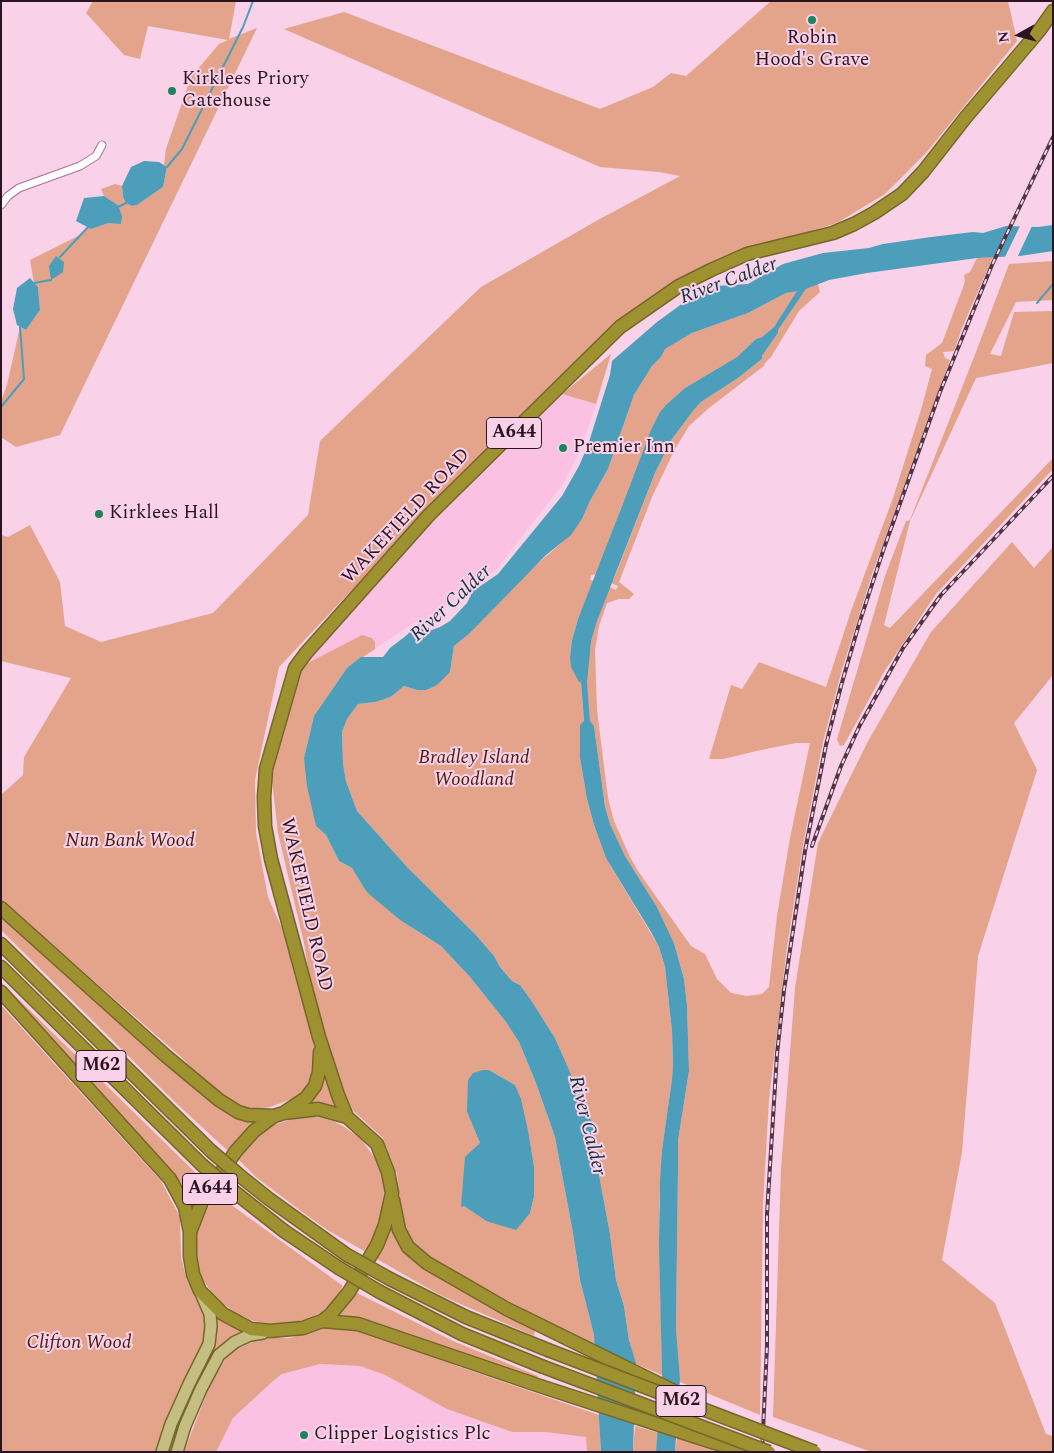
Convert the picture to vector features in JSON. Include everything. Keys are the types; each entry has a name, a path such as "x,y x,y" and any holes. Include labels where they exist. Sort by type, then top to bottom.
{"highway":[{"name":"WAKEFIELD ROAD","path":"347,1117 319,1037 271,859 264,812 266,769 295,668 306,653 429,515 620,327 679,286 712,270 748,254 833,233 874,213 902,194 1039,31 1053,11"},
{"path":"1,908 166,1056 219,1100 238,1112 248,1115 279,1114"},
{"name":"M62","path":"1,944 211,1151 269,1199 347,1255 466,1317 815,1452"},
{"name":"M62","path":"1,967 202,1165 284,1230 339,1268 380,1292 462,1334 541,1366 770,1452"},
{"path":"1,992 170,1178 185,1208 190,1232"},
{"name":"WAKEFIELD ROAD","path":"279,1114 306,1098 315,1086 320,1072 319,1037"},
{"name":"A644","path":"318,1109 347,1117 376,1144 388,1172 392,1192 385,1225 377,1245 349,1292 330,1315 322,1321 303,1328 270,1331 251,1329 223,1314 200,1291 193,1274 190,1256 190,1232 203,1199 236,1151 254,1131 279,1114 318,1109"},
{"path":"392,1192 399,1230 408,1247 427,1263 463,1285 554,1332 735,1422"},
{"path":"322,1321 358,1324 715,1443 751,1452"}],"main road":[{"name":"A644","path":"162,1452 171,1424 188,1384 209,1344 210,1314 200,1291"},
{"name":"A644","path":"177,1452 185,1426 201,1389 219,1355 234,1342 242,1338 270,1331"}],"street":[{"path":"1,205 8,196 19,188 80,166 96,156 102,144"}],"shaded area":[{"path":"562,394 596,404 579,453 563,484 495,571 466,586 427,625 415,622 375,649 375,642 362,635 306,664 425,527"},
{"path":"320,1364 360,1366 385,1375 447,1409 512,1432 545,1432 586,1437 587,1452 216,1452 233,1418 273,1381 282,1374"}],"green space":[{"path":"93,1 236,1 229,39 257,28 60,435 16,447 1,437 1,401 7,385 20,327 26,330 40,310 38,287 34,283 30,260 80,235 88,227 91,229 109,223 118,205 104,196 101,189 115,184 122,186 123,197 126,203 132,206 137,205 163,187 167,167 164,165 166,149 191,77 219,44 228,40 148,26 140,59 124,55 86,13"},
{"name":"Nun Bank Wood","path":"771,1 1008,1 1017,41 926,153 885,194 837,223 740,252 611,331 348,594 279,667 255,780 256,833 268,897 292,951 298,987 313,1038 314,1066 308,1086 297,1097 270,1107 248,1109 239,1107 221,1098 180,1056 1,900 1,795 23,775 24,757 71,678 1,661 1,535 8,537 30,525 60,582 65,626 101,642 213,613 308,515 320,441 481,287 598,220 680,176 659,172 600,167 284,29 344,12 600,109 653,87 671,73 686,76"},
{"path":"993,257 954,351 943,352 945,358 950,360 872,574 841,673 823,742 803,845 787,947 769,1099 763,1204 760,1415 680,1382 676,1328 678,1141 689,1071 687,1005 684,979 674,943 657,907 625,856 610,824 605,805 594,726 590,721 587,670 591,642 609,587 616,590 618,586 611,583 655,473 672,439 701,402 738,378 762,359 778,330 806,289 818,284 820,292 799,311 765,365 709,408 689,426 675,449 652,497 619,582 634,594 629,599 619,599 607,603 599,626 595,650 597,710 608,798 614,821 630,857 691,946 705,954 717,979 731,993 747,996 762,994 769,987 777,916 790,838 810,743 796,743 723,759 709,759 731,685 742,689 759,662 826,687 851,611 893,498 921,410 932,369 925,366 926,355 942,343 965,282 964,275 970,272 977,258"},
{"path":"1053,261 1053,300 1016,302 990,354 1001,356 1014,312 1053,311 1053,363 976,378 910,521 884,625 890,628 1053,458 1053,469 936,594 884,672 844,745 840,746 837,739 885,576 906,521 910,520 1009,264"},
{"name":"Bradley Island Woodland","path":"796,290 797,292 774,327 762,337 756,339 737,357 685,388 667,404 622,506 597,574 591,575 590,580 594,581 578,619 572,640 570,657 581,682 584,721 580,758 587,799 594,825 606,858 659,947 665,967 672,1031 673,1064 662,1150 659,1205 662,1375 636,1364 629,1340 624,1306 616,1280 610,1234 597,1164 593,1124 555,1038 520,985 512,981 476,935 408,868 357,811 346,781 343,764 342,732 347,719 358,704 385,699 404,686 417,690 450,672 454,646 469,634 525,575 560,544 582,519 608,469 634,395 652,366 661,357 664,349 692,333 748,313 786,293"},
{"path":"611,354 596,404 562,394"},
{"path":"1012,542 1034,568 1053,547 1053,675 1014,723 1037,770 978,956 962,1152 942,1260 995,1303 1046,1434 1053,1436 1053,1452 872,1452 773,1417 781,1169 795,988 818,843 867,743 931,632"},
{"path":"362,635 372,638 375,642 375,649 347,668 314,716 304,758 316,826 326,835 339,861 352,868 364,888 400,920 441,946 470,977 506,1022 519,1042 555,1137 580,1280 595,1345 550,1324 458,1273 444,1268 414,1243 406,1230 402,1218 397,1174 383,1138 349,1107 341,1092 309,975 304,943 278,833 272,780 276,749 297,676 302,666","holes":["489,1070 515,1085 529,1135 534,1167 534,1197 530,1213 486,1221 464,1206 480,1143 467,1112"]},
{"path":"1,914 163,1059 258,1121 241,1135 228,1151 177,1104 1,930"},
{"path":"1,982 207,1184 190,1213 188,1206 1,988"},
{"name":"Clifton Wood","path":"1,1005 161,1181 180,1217 181,1257 186,1277 203,1310 205,1327 202,1348 157,1452 1,1452"},
{"path":"325,1072 337,1107 309,1102"},
{"path":"304,1116 333,1121 343,1126 361,1139 376,1160 383,1180 383,1204 377,1229 366,1252 329,1231 305,1214 256,1177 236,1157 252,1138 272,1125"},
{"path":"215,1193 343,1286 335,1299 322,1312 308,1319 289,1324 269,1325 251,1320 234,1312 214,1297 201,1276 195,1252 197,1231"},
{"path":"391,1221 444,1279 535,1330 534,1336 440,1295 375,1258"},
{"path":"355,1292 453,1341 538,1376 537,1380 332,1318"},
{"path":"216,1314 234,1327 245,1332 213,1357 210,1355 217,1330"},
{"path":"330,1326 348,1327 400,1343 457,1366 599,1415 601,1452 587,1452 586,1437 545,1432 512,1432 447,1409 385,1375 360,1366 320,1364 282,1374 273,1381 233,1418 216,1452 184,1452 211,1382 226,1358 237,1349 252,1341 290,1338"},
{"path":"208,1359 211,1362 172,1452 167,1452 192,1388"},
{"path":"635,1426 659,1433 656,1452 633,1452"},
{"path":"677,1438 716,1452 675,1452"}],"water":[{"path":"144,161 159,162 167,167 163,187 137,205 132,206 126,203 123,197 122,186 131,167"},
{"path":"104,196 118,205 122,216 121,224 109,223 91,229 76,221 84,198"},
{"name":"River Calder","path":"1053,225 1053,251 1020,256 977,258 867,273 829,280 806,289 778,330 762,359 738,378 701,402 672,439 655,473 597,621 591,642 587,682 590,721 594,726 605,806 610,824 625,856 657,907 674,943 684,979 687,1005 689,1071 678,1141 676,1328 680,1379 675,1452 656,1452 662,1375 659,1243 660,1180 673,1064 672,1031 665,967 659,947 651,932 606,858 594,825 587,799 580,758 580,725 584,721 581,682 579,682 571,667 570,657 572,640 578,619 651,430 660,412 685,388 737,357 756,339 762,337 774,327 797,291 786,293 748,313 692,333 665,349 634,395 608,469 582,519 571,535 546,555 469,634 454,646 450,672 437,685 426,690 417,690 404,686 385,699 358,704 347,719 342,732 343,764 346,781 357,811 408,868 476,935 512,981 520,985 555,1038 593,1124 597,1164 610,1234 616,1280 624,1306 629,1340 636,1363 633,1452 601,1452 594,1335 580,1280 555,1137 536,1083 519,1042 506,1022 470,977 441,946 400,920 369,894 352,868 339,861 326,835 316,826 307,786 304,758 314,716 347,668 361,657 383,657 390,648 407,635 416,625 419,624 426,632 450,621 467,603 471,595 469,590 476,589 498,574 562,496 579,466 588,445 610,375 612,361 657,322 683,303 715,286 748,284 783,264 823,253 869,248 931,237 973,232 983,233 1006,226 1038,227"},
{"path":"56,256 64,262 63,272 51,280 49,266"},
{"path":"30,278 38,287 40,310 26,330 17,325 13,309 17,288"},
{"path":"489,1070 515,1085 521,1099 529,1135 534,1167 534,1197 530,1213 516,1230 486,1221 464,1206 461,1207 465,1157 480,1143 467,1112 468,1080 473,1073"}],"pier":[{"path":"1021,224 1033,224 1017,258 1004,259"}],"waterway":[{"path":"167,167 182,149 243,27 253,1"},
{"path":"118,207 126,203"},
{"path":"60,257 88,227"},
{"path":"34,283 51,280"},
{"path":"1037,303 1053,284"},
{"path":"1,407 24,379 20,327"}],"railway":[{"path":"762,1452 767,1346 767,1214 777,1054 784,990 805,851 826,745 859,624 940,392 992,265 1053,137"},
{"path":"812,846 841,766 860,725 903,648 941,595 1053,476"}],"place":[{"name":"Robin Hood's Grave","path":"812,20"},
{"name":"Kirklees Priory Gatehouse","path":"172,91"},
{"name":"Premier Inn","path":"563,448"},
{"name":"Kirklees Hall","path":"99,514"},
{"name":"Clipper Logistics Plc","path":"304,1435"}]}
